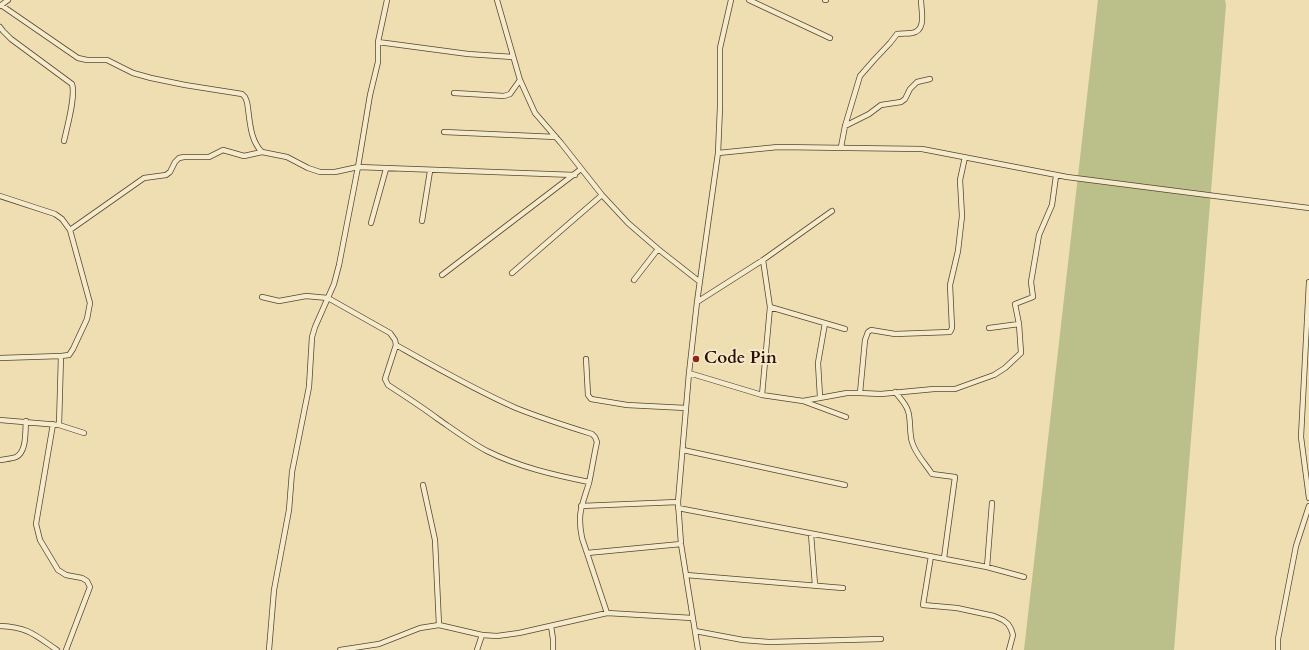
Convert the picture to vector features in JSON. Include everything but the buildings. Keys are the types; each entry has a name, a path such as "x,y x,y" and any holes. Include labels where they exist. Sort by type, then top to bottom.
{"street":[{"path":"8,0 1,5 78,58 87,60 107,60 133,73 151,78 242,94 248,102 252,136 262,152"},
{"path":"269,650 274,590 287,524 292,472 309,387 312,337 340,265 370,95 378,62 378,42 387,0"},
{"path":"497,0 520,80 535,113 602,195 628,223 700,282"},
{"path":"698,650 681,544 678,502 689,373 718,153 720,48 731,0"},
{"path":"749,0 830,38"},
{"path":"841,147 845,126 860,76 890,43 896,34 917,32 922,25 921,0"},
{"path":"0,27 11,38 72,84 74,88 72,105 64,141"},
{"path":"378,42 468,54 513,57"},
{"path":"845,126 869,114 882,105 901,102 905,99 910,88 917,82 930,79"},
{"path":"454,93 504,96 510,94 520,80"},
{"path":"444,132 556,137"},
{"path":"718,153 778,148 841,147 922,149 1056,176 1309,208"},
{"path":"70,230 144,178 166,175 170,172 175,162 179,158 209,157 223,150 244,156 262,152 291,158 308,168 320,172 335,172 358,167 430,171 575,175"},
{"path":"860,393 865,340 868,332 872,330 895,334 950,332 952,328 950,285 958,251 962,223 960,180 965,157"},
{"path":"371,223 386,169"},
{"path":"442,276 581,169"},
{"path":"422,221 430,171"},
{"path":"803,401 820,397 860,393 881,394 934,389 955,389 994,375 1005,368 1021,353 1019,324 1015,304 1033,297 1031,282 1039,235 1052,205 1056,176"},
{"path":"512,274 602,195"},
{"path":"0,196 55,214 62,219 70,230 90,303 87,319 69,355 0,358"},
{"path":"698,302 763,260 832,211"},
{"path":"634,280 658,249"},
{"path":"762,395 770,307 763,260"},
{"path":"1309,282 1300,437 1309,498"},
{"path":"262,297 279,301 306,296 328,298 390,333 395,340 396,345 385,379 388,385 462,436 505,459 557,476 589,482"},
{"path":"770,307 845,329"},
{"path":"820,397 818,363 825,323"},
{"path":"990,328 1019,324"},
{"path":"396,345 515,407 592,434 595,437 597,442 589,482 581,506 580,526 582,538 608,613"},
{"path":"59,424 61,356"},
{"path":"586,359 588,395 591,399 628,405 686,408"},
{"path":"689,373 762,395 803,401 846,417"},
{"path":"896,392 909,412 909,425 912,441 917,455 932,474 955,477 944,558"},
{"path":"0,420 59,424 84,433"},
{"path":"0,460 16,457 21,453 24,445 26,421"},
{"path":"52,424 36,524 37,532 40,540 58,570 66,575 82,578 87,581 90,587 66,650"},
{"path":"683,450 845,484"},
{"path":"423,485 435,540 439,625"},
{"path":"581,506 678,502"},
{"path":"986,567 992,502"},
{"path":"1278,650 1278,639 1296,546 1309,506"},
{"path":"678,508 944,558 1024,577"},
{"path":"811,534 815,585"},
{"path":"587,553 681,544"},
{"path":"931,556 924,605 957,608 994,616 1003,620 1008,624 1013,635 1009,650"},
{"path":"686,576 843,588"},
{"path":"340,650 379,644 420,628 439,625 482,635 507,635 608,613 692,618"},
{"path":"0,626 26,630 57,650"},
{"path":"551,626 553,650"},
{"path":"694,631 762,642 881,639"},
{"path":"477,650 482,635"}],"green space":[{"path":"1098,0 1225,0 1226,5 1174,650 1024,650"}],"place":[{"name":"Code Pin","path":"696,359"}]}
